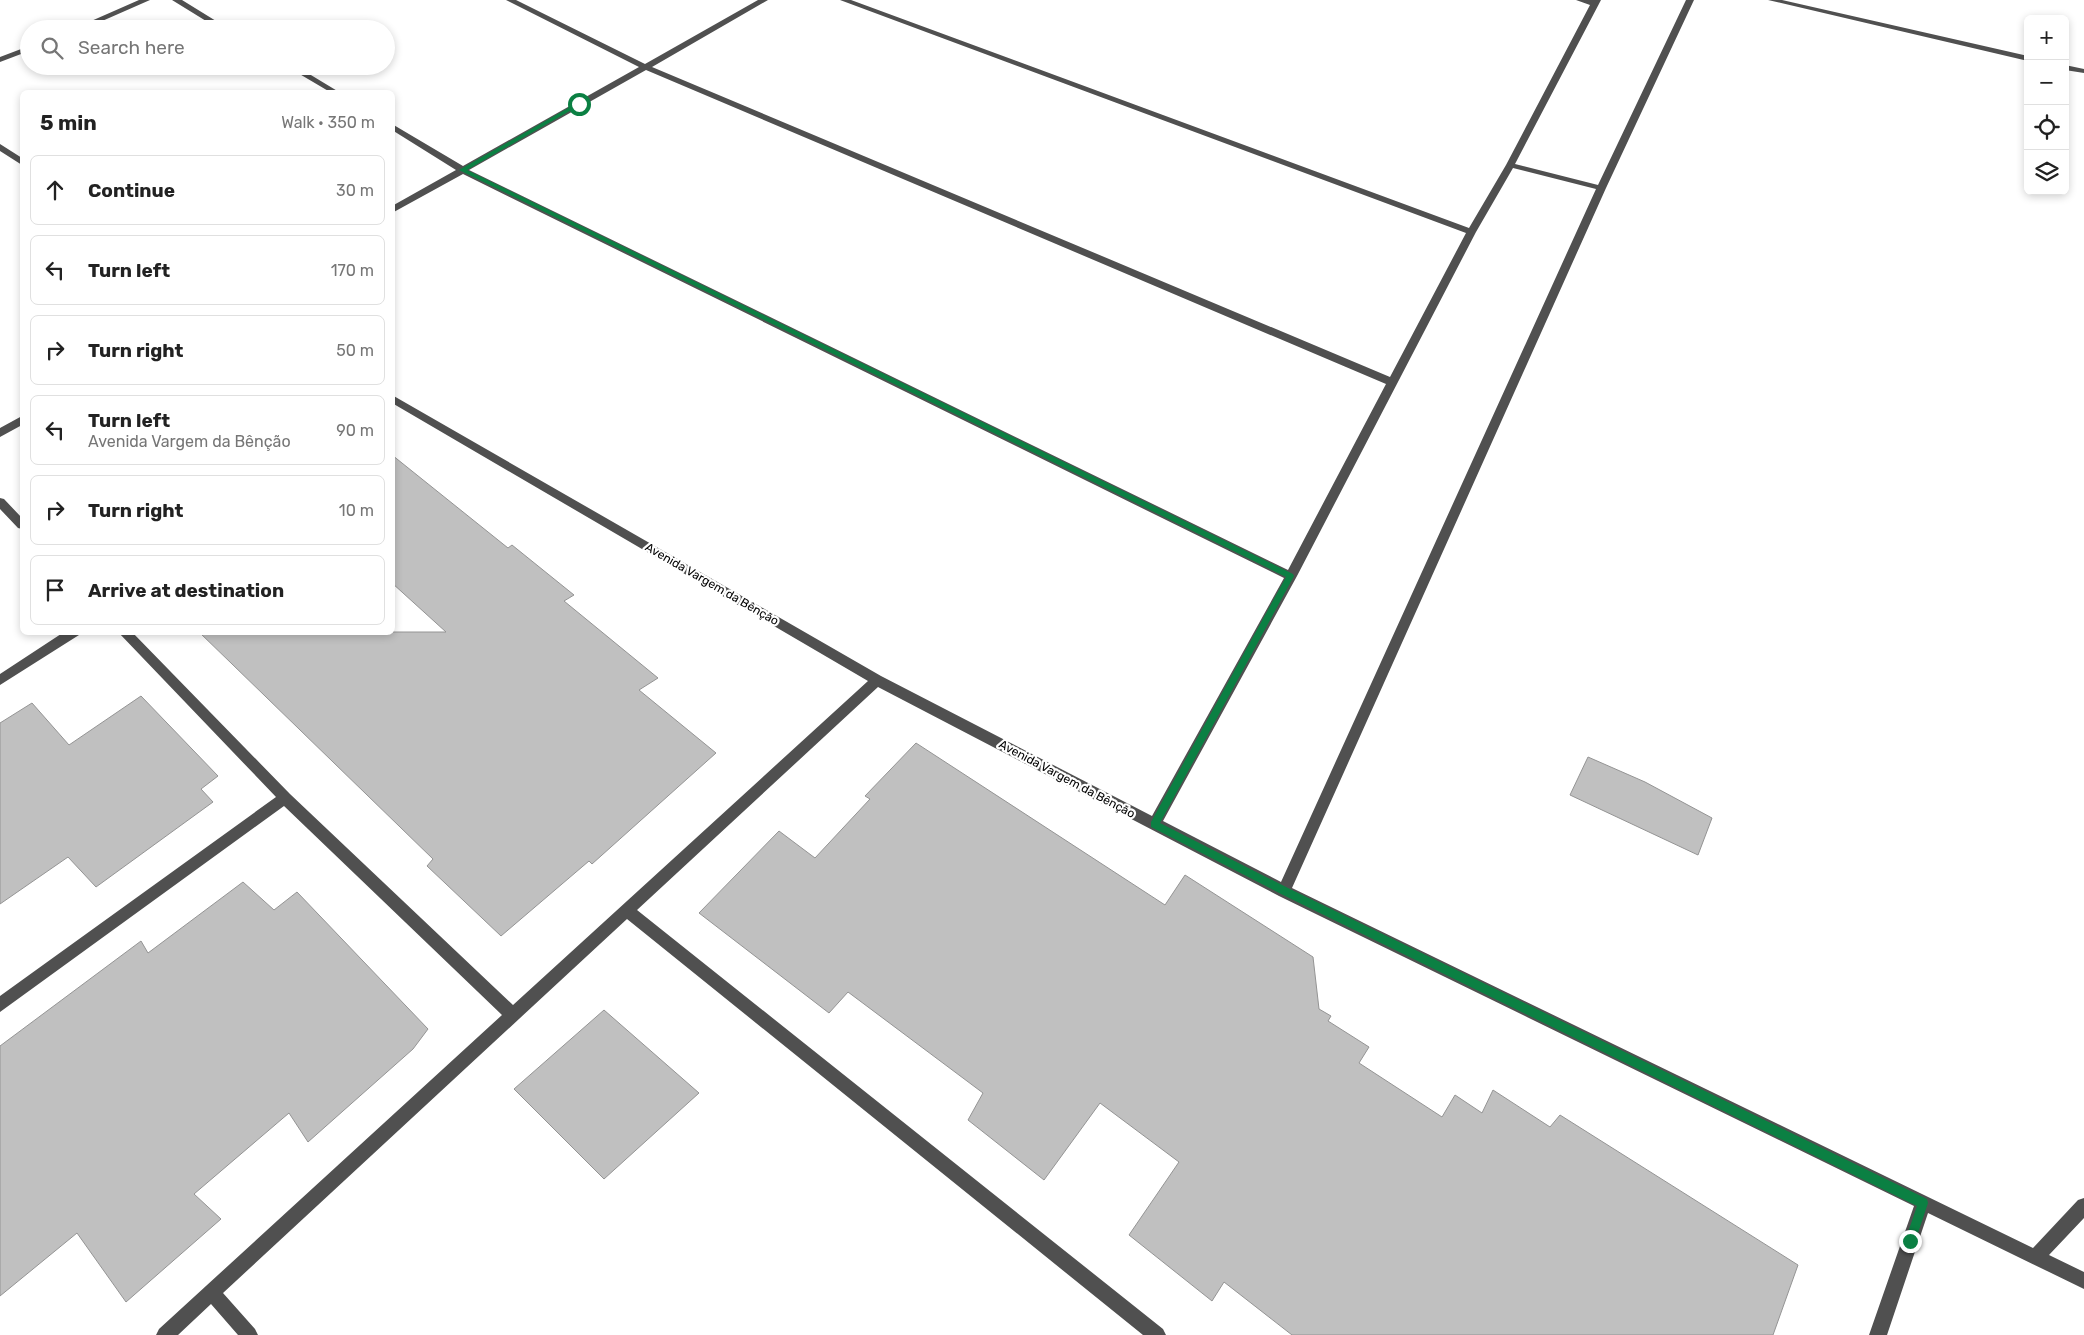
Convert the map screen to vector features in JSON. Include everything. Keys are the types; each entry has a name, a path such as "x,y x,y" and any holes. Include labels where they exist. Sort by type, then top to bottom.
{"street":[{"path":"98,20 146,0"},
{"path":"176,0 210,20"},
{"path":"510,0 645,67 1392,382"},
{"path":"395,208 764,0"},
{"path":"844,0 1471,232"},
{"path":"1154,824 1291,576 1471,232 1510,165 1596,2 1580,0"},
{"path":"1284,891 1601,188 1690,0"},
{"path":"1772,0 2024,57"},
{"path":"0,60 20,52"},
{"path":"2069,68 2084,71"},
{"path":"306,75 332,90"},
{"path":"395,128 462,170 1291,576"},
{"path":"0,147 20,161"},
{"path":"1510,165 1601,188"},
{"name":"Avenida Vargem da Bênção","path":"395,400 876,680 1284,891 2084,1281"},
{"path":"0,433 20,421"},
{"path":"0,502 20,524"},
{"path":"0,680 71,635"},
{"path":"127,635 285,798 512,1014"},
{"path":"165,1335 876,680"},
{"path":"0,1005 285,798"},
{"path":"627,911 1157,1335"},
{"path":"1878,1335 1923,1203"},
{"path":"2035,1258 2084,1206"},
{"path":"212,1293 250,1335"}],"building":[{"path":"395,457 508,548 512,545 574,595 564,601 658,678 639,690 716,753 592,864 589,861 501,936 427,866 433,859 202,635 395,635 395,632 446,632 395,586"},
{"path":"141,696 218,776 201,789 213,802 96,887 68,857 0,904 0,723 32,703 69,745"},
{"path":"916,743 1165,905 1185,875 1313,957 1319,1009 1331,1016 1328,1021 1369,1047 1359,1063 1442,1117 1455,1095 1482,1113 1493,1090 1550,1127 1560,1115 1798,1265 1773,1335 1292,1335 1224,1282 1212,1301 1129,1235 1179,1162 1100,1103 1044,1180 968,1120 983,1093 848,992 829,1013 699,913 779,831 815,858 870,799 865,796"},
{"path":"1588,757 1645,782 1712,818 1698,855 1570,795"},
{"path":"243,882 274,910 297,892 428,1029 413,1049 308,1142 289,1113 194,1194 221,1219 126,1302 77,1233 0,1296 0,1046 141,941 148,953"},
{"path":"604,1010 699,1093 604,1179 514,1089"}],"route":[{"path":"579,104 462,170 1291,576 1154,824 1284,891 1923,1203 1910,1241"}]}
